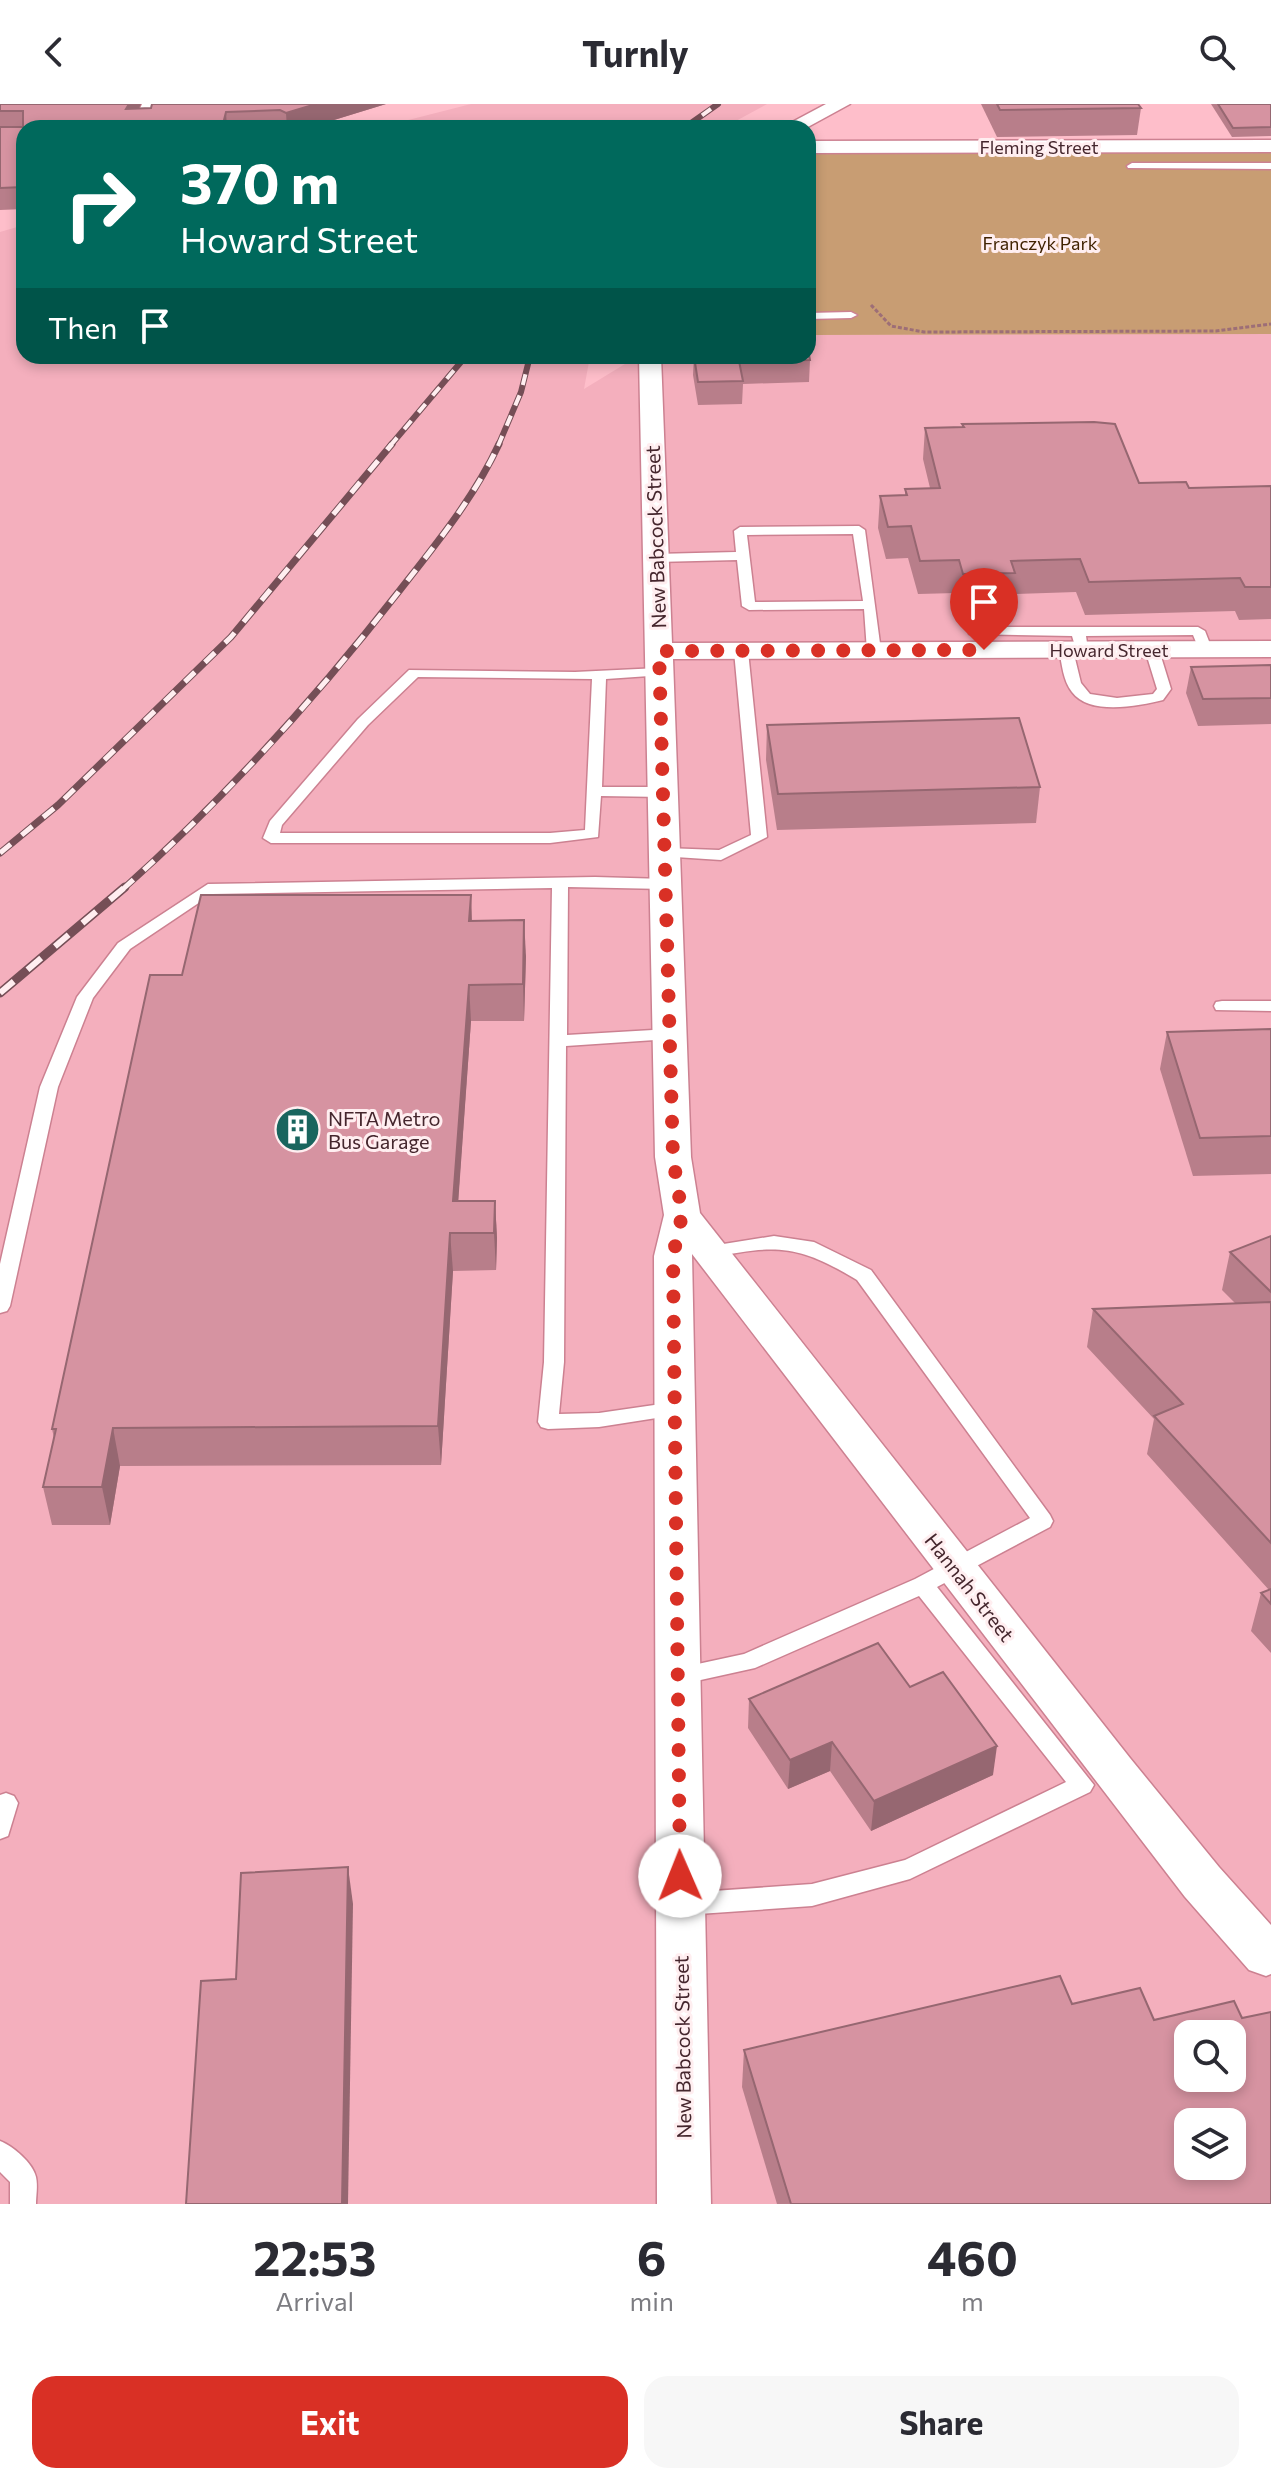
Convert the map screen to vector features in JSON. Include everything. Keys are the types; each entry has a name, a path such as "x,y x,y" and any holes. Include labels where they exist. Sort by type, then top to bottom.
{"street":[{"path":"808,120 841,104"},
{"name":"Fleming Street","path":"816,147 1271,146"},
{"name":"New Babcock Street","path":"650,364 673,1157 682,1215 673,1256 684,2204"},
{"name":"Howard Street","path":"659,662 741,651 874,651 1075,644 1152,650 1271,649"},
{"name":"Hannah Street","path":"682,1215 939,1577 1098,1778 1202,1882 1266,1954"}],"lane":[{"path":"1216,146 1226,166"},
{"path":"1132,166 1271,166"},
{"path":"816,316 851,315"},
{"path":"870,605 749,606 740,531 859,530 870,605 874,651"},
{"path":"656,558 743,556"},
{"path":"974,631 1075,644 1198,631 1205,649"},
{"path":"1075,644 1076,690 1084,697 1102,701 1129,702 1158,697 1164,689 1152,650"},
{"path":"0,1306 49,1087 85,997 124,946 208,889 560,883 665,868 721,855 759,837 741,651"},
{"path":"599,675 593,834 550,838 271,838 275,824 353,733 414,673 599,675 659,662"},
{"path":"594,791 663,792"},
{"path":"560,883 554,1362 548,1422 599,1420 675,1409"},
{"path":"1222,1006 1271,1006"},
{"path":"558,1041 670,1034"},
{"path":"678,1676 747,1662 939,1577 1043,1521 864,1275 826,1251 787,1241 711,1252"},
{"path":"681,1904 812,1895 910,1869 1098,1778"},
{"path":"0,1829 6,1803"},
{"path":"0,2153 23,2177 23,2204"}],"path":[{"path":"861,300 875,307 891,326 924,332 1216,331 1271,324"}],"shaded area":[{"path":"471,104 767,104 738,120 408,120"},
{"path":"16,227 16,364 589,364 584,389 625,364 816,364 816,335 1271,334 1271,2204 0,2204 0,232"}],"green space":[{"name":"Franczyk Park","path":"1271,152 1271,334 816,335 816,153"}],"building":[{"path":"0,104 129,104 126,109 151,108 152,104 316,104 286,113 280,110 226,112 224,120 23,120 23,111 0,111"},
{"path":"997,104 1138,104 1141,108 1000,110"},
{"path":"1218,104 1271,104 1271,127 1233,128"},
{"path":"0,127 16,127 16,187 0,188"},
{"path":"695,364 740,364 743,381 698,382"},
{"path":"962,424 1115,424 1139,483 1186,482 1189,488 1271,486 1271,587 1245,587 1240,578 1089,582 1080,559 1011,561 1015,573 963,574 959,560 920,561 911,526 888,527 880,496 907,495 905,489 940,488 925,428 964,427"},
{"path":"1271,665 1271,698 1203,699 1191,667"},
{"path":"1019,718 1040,787 778,794 767,725"},
{"name":"NFTA Metro Bus Garage","path":"201,895 471,895 469,921 524,920 523,984 469,985 453,1201 495,1201 494,1233 450,1233 438,1426 113,1428 102,1487 43,1487 56,1429 52,1429 150,975 182,975"},
{"path":"1271,1029 1271,1136 1200,1138 1167,1032"},
{"path":"1271,1236 1271,1292 1230,1252"},
{"path":"1271,1302 1271,1543 1154,1416 1183,1404 1093,1309"},
{"path":"1271,1589 1271,1604 1261,1593"},
{"path":"878,1643 910,1687 943,1672 997,1746 874,1801 832,1742 790,1760 749,1699"},
{"path":"348,1867 342,2204 186,2204 201,1981 236,1979 241,1873"},
{"path":"1060,1976 1072,2004 1140,1988 1154,2020 1234,2001 1242,2018 1271,2012 1271,2204 791,2204 744,2050"}],"railway":[{"path":"695,120 718,104"},
{"path":"390,446 459,364"},
{"path":"498,446 521,392 528,364"},
{"path":"0,853 58,805 231,637 392,444"},
{"path":"123,889 233,783 336,669 454,520 498,446"},
{"path":"0,993 125,887"}],"place":[{"name":"NFTA Metro Bus Garage","path":"297,1130"}],"route":[{"path":"680,1876 673,1256 682,1215 673,1157 659,651 984,650"}]}
